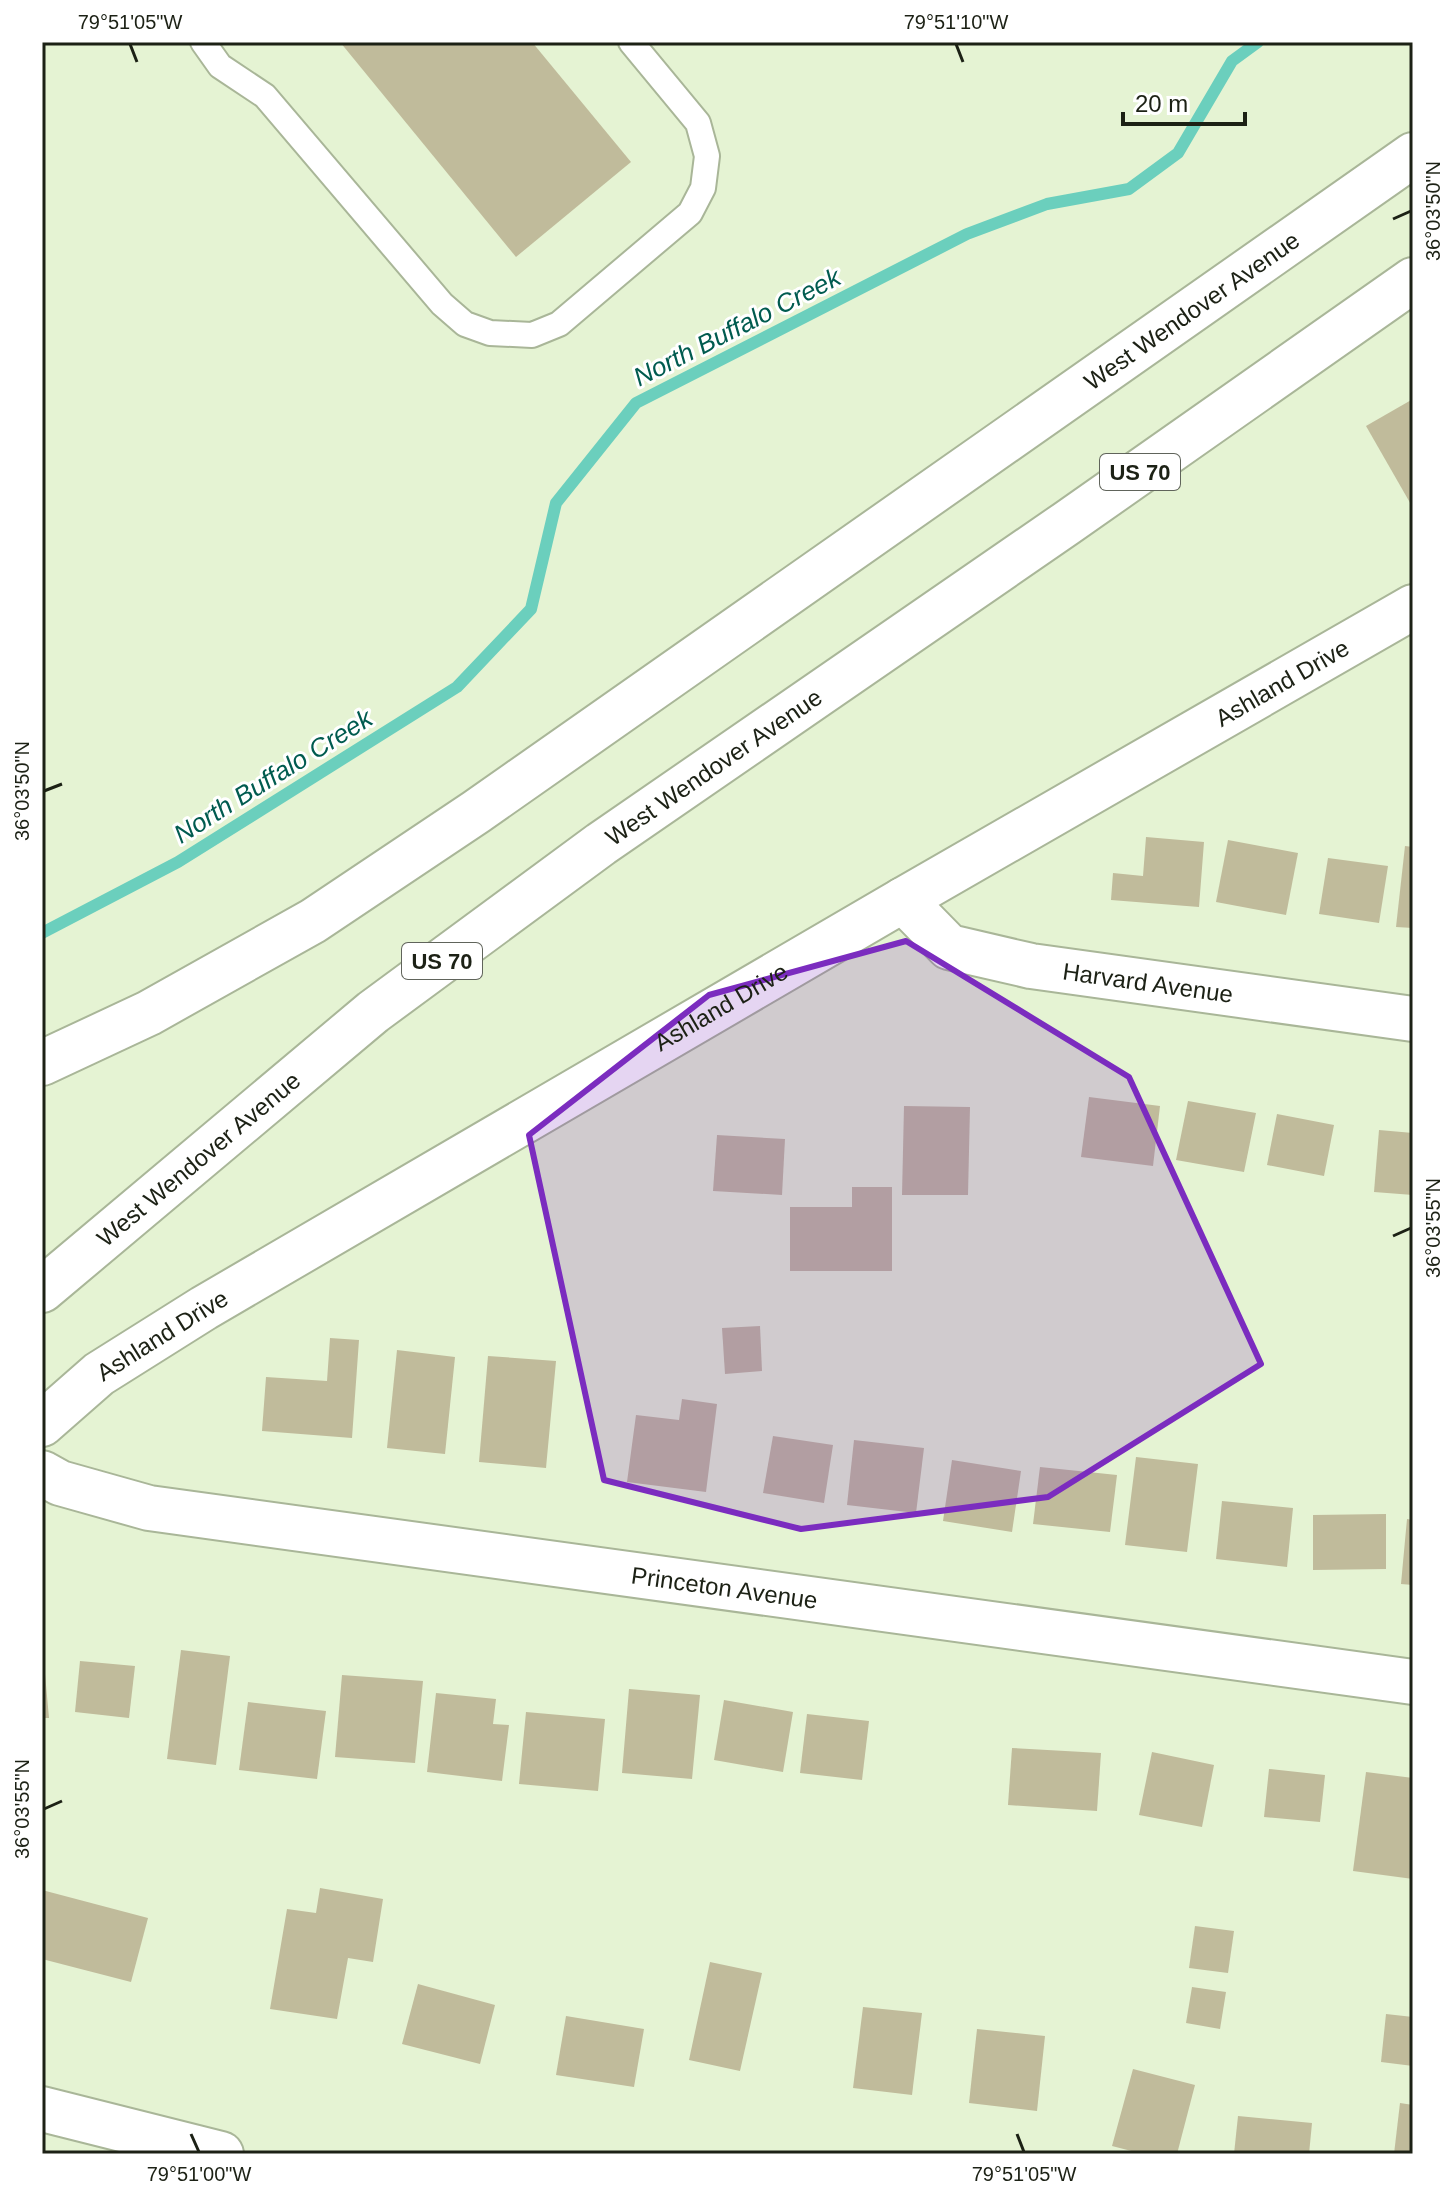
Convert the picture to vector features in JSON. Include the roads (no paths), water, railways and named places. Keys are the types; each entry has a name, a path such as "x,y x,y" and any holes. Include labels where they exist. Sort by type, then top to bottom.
{"main road":[{"name":"West Wendover Avenue","path":"42,1063 149,1013 313,921 476,812 1413,155"},
{"name":"West Wendover Avenue","path":"47,1284 373,1012 588,853 1413,280"},
{"name":"Ashland Drive","path":"42,1424 99,1374 204,1308 1413,607"},
{"name":"Harvard Avenue","path":"903,900 949,947 1031,966 1413,1019"},
{"name":"Princeton Avenue","path":"42,1473 60,1483 149,1508 1413,1682"},
{"path":"42,2109 221,2154"}],"lane":[{"path":"203,42 220,66 265,96 442,304 465,324 490,333 532,335 559,324 690,213 703,188 707,156 698,123 631,42"}],"waterway":[{"name":"North Buffalo Creek","path":"42,933 178,862 457,687 531,609 556,503 636,403 967,234 1047,204 1129,189 1178,153 1232,61 1258,42"}]}
